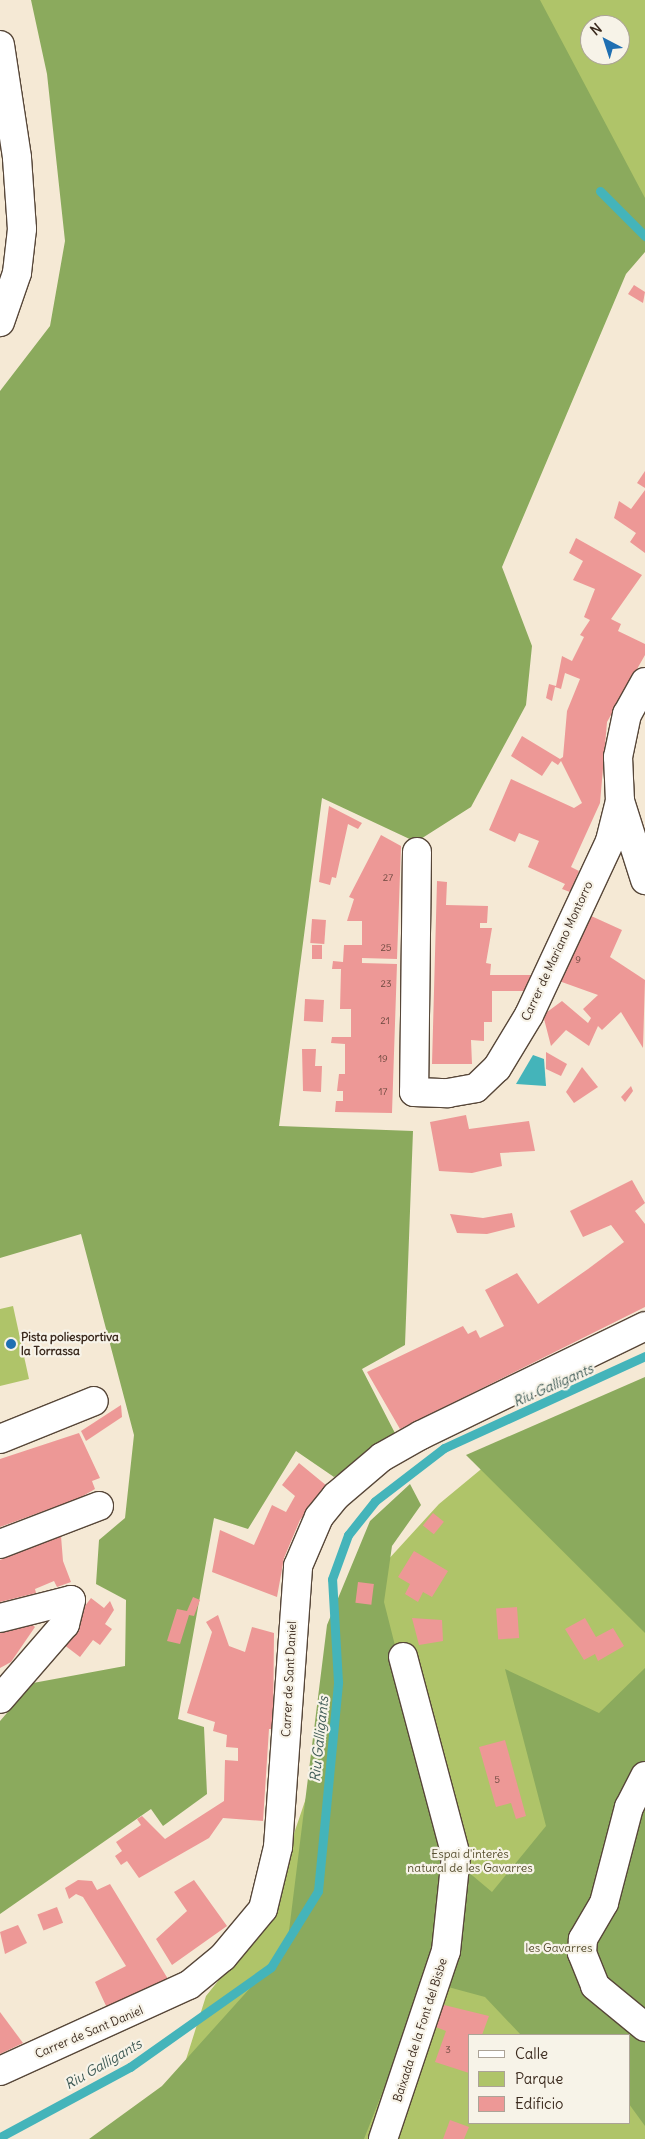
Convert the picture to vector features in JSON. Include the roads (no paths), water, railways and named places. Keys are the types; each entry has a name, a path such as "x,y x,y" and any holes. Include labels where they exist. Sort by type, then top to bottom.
{"street":[{"path":"0,45 17,158 22,229 17,273 0,322"},
{"name":"Carrer de Mariano Montorro","path":"417,852 414,1092 448,1093 476,1088 497,1068 529,1015 610,841 620,801 620,748 627,714 645,682"},
{"name":"Carrer de Mariano Montorro","path":"620,801 645,880"},
{"name":"Carrer de Sant Daniel","path":"0,2071 189,1985 223,1957 263,1909 278,1847 298,1566 319,1517 336,1496 382,1457 421,1435 645,1326"},
{"path":"0,1439 94,1401"},
{"path":"0,1544 99,1506"},
{"path":"0,1618 71,1600 66,1624 0,1699"},
{"name":"Baixada de la Font del Bisbe","path":"383,2139 446,1951 456,1856 403,1657"},
{"path":"645,1776 628,1807 604,1904 583,1939 582,1953 595,1986 645,2027"}],"water":[{"path":"533,1055 544,1059 546,1086 516,1084"}],"waterway":[{"path":"600,191 645,236"},
{"name":"Riu Galligants","path":"0,2137 130,2067 271,1967 318,1891 338,1682 332,1579 348,1535 375,1501 444,1448 645,1356"}],"place":[{"name":"Pista poliesportiva la Torrassa","path":"11,1344"}],"park label":[{"name":"Espai d'interès natural de les Gavarres","path":"470,1861"},
{"name":"les Gavarres","path":"559,1948"}]}
